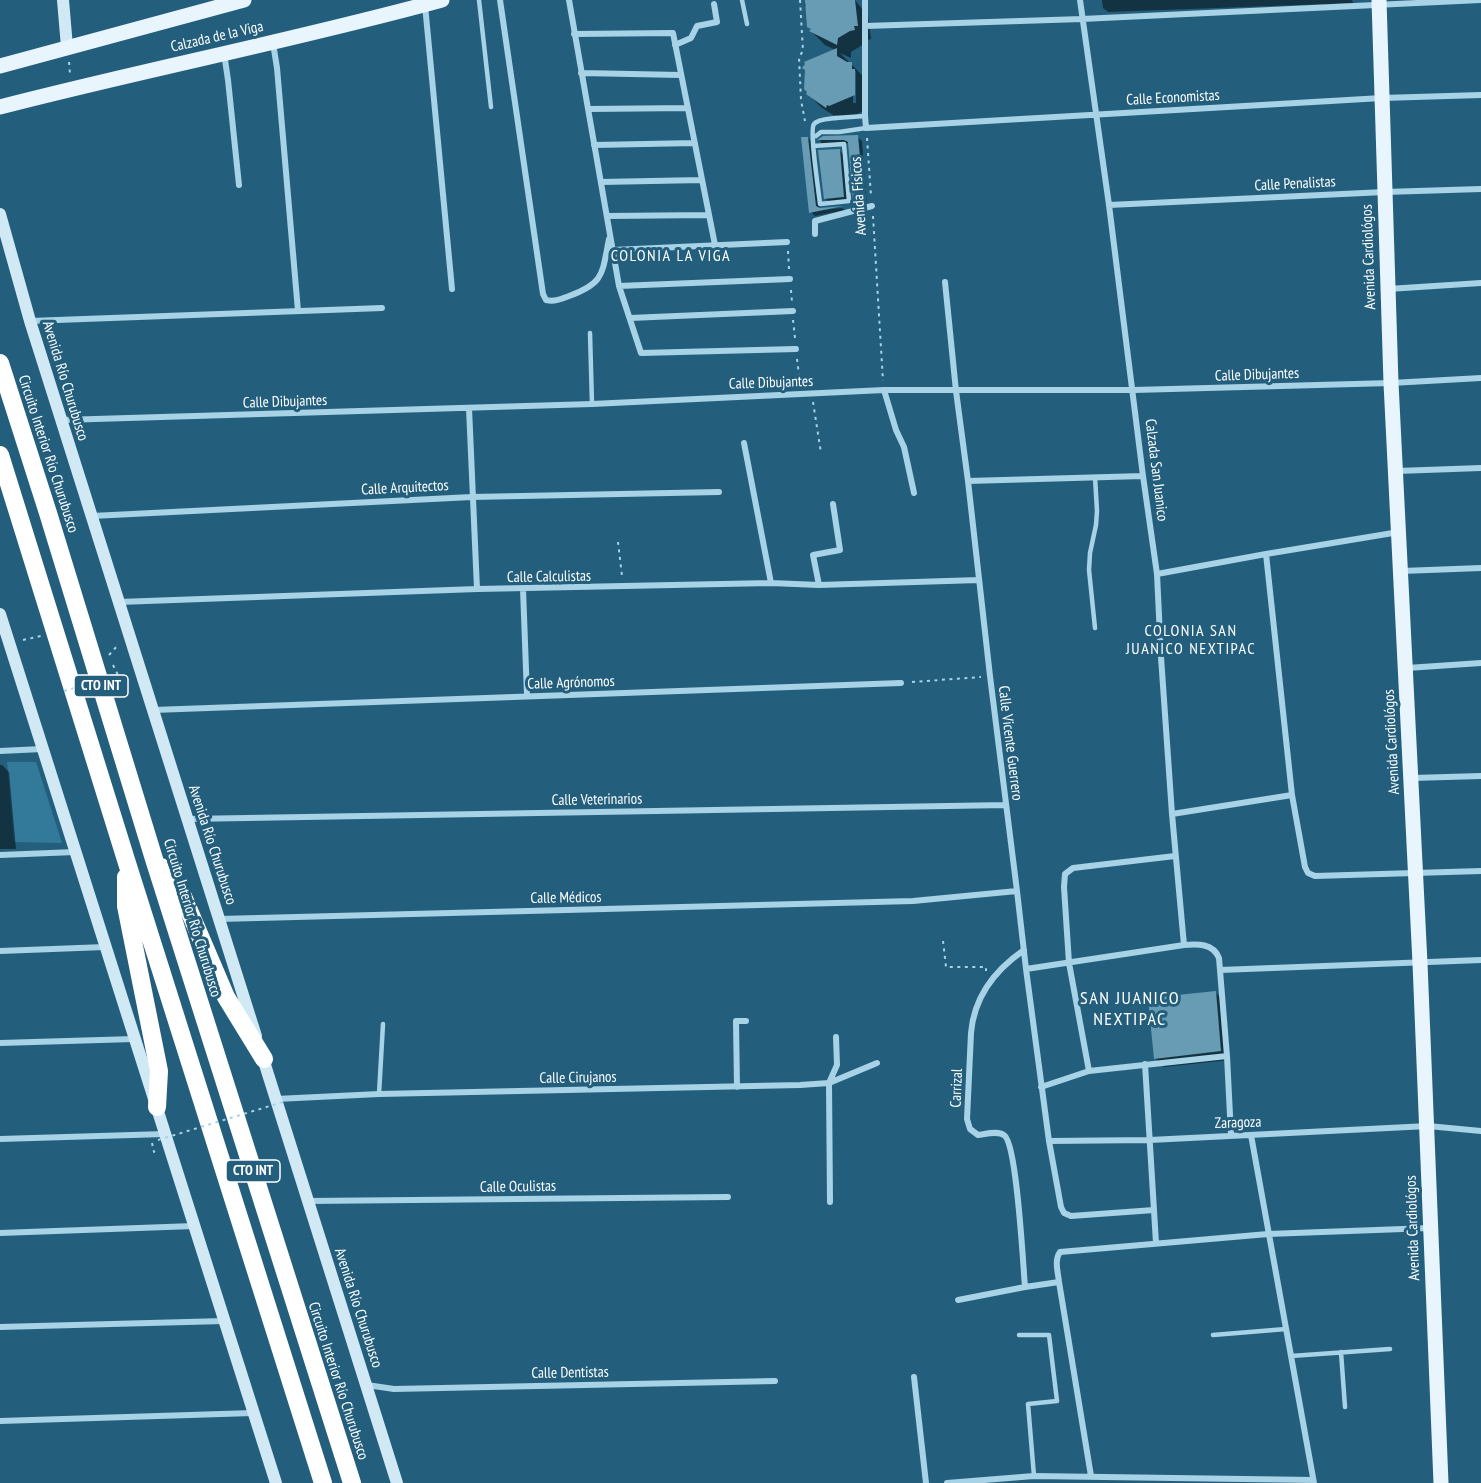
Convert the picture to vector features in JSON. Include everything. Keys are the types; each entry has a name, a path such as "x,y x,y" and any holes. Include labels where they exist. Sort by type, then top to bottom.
{"highway":[{"name":"Circuito Interior Río Churubusco","path":"0,363 352,1483"},
{"name":"CTO INT","path":"0,454 323,1483"},
{"path":"154,859 182,894 226,997 264,1059"},
{"path":"127,863 126,906 159,1071 157,1107"}],"main road":[{"path":"63,0 67,47"},
{"name":"Calzada de la Viga","path":"0,66 244,0"},
{"name":"Calzada de la Viga","path":"0,106 273,43 442,0"},
{"name":"Avenida Cardiológos","path":"1379,2 1387,289 1428,1126 1441,1483"},
{"name":"Avenida Río Churubusco","path":"0,214 30,321 219,919 264,1059 280,1100 397,1483"},
{"path":"0,614 5,643 43,749 157,1107 162,1137 195,1226 276,1483"}],"street":[{"path":"500,0 543,294 546,300 553,302 595,284 602,275 610,235"},
{"path":"569,0 619,286 642,353 796,349"},
{"path":"865,0 866,128"},
{"name":"Calzada San Juanico","path":"1080,0 1158,574 1161,657 1172,814 1184,945"},
{"path":"865,26 1082,19 1379,2 1480,0"},
{"path":"675,45 691,38 697,26 717,22 714,4"},
{"path":"425,5 452,289"},
{"path":"574,34 673,33 715,245"},
{"path":"273,43 298,311"},
{"path":"224,53 239,185"},
{"path":"581,73 681,75"},
{"name":"Calle Economistas","path":"866,128 1481,95"},
{"path":"588,110 688,108"},
{"path":"594,145 695,143"},
{"path":"601,182 702,180"},
{"name":"Calle Penalistas","path":"1109,205 1481,189"},
{"path":"815,234 815,220 872,206"},
{"path":"607,216 709,215"},
{"path":"613,250 787,242"},
{"path":"619,286 790,279"},
{"name":"Calle Vicente Guerrero","path":"945,282 956,391 1026,969 1049,1142 1061,1207 1064,1213 1071,1216 1154,1210"},
{"path":"1387,289 1481,283"},
{"path":"30,321 382,308"},
{"path":"630,318 793,311"},
{"name":"Calle Dibujantes","path":"62,420 592,404 884,390 1134,390 1391,383 1481,378"},
{"path":"884,390 896,430 904,447 914,493"},
{"path":"469,408 477,590"},
{"path":"744,443 771,583"},
{"path":"1396,471 1481,468"},
{"path":"968,481 1143,476"},
{"name":"Calle Arquitectos","path":"92,516 472,497 719,492"},
{"path":"819,585 813,555 840,550 833,504"},
{"path":"1158,574 1400,532"},
{"path":"1266,554 1292,795 1308,873 1315,876 1481,871"},
{"path":"1401,571 1481,568"},
{"name":"Calle Calculistas","path":"119,602 477,590 771,583 819,585 979,580"},
{"path":"523,589 527,696"},
{"path":"1406,668 1481,663"},
{"name":"Calle Agrónomos","path":"153,710 901,682"},
{"path":"0,751 43,749"},
{"path":"1411,778 1481,776"},
{"path":"1172,814 1292,795"},
{"name":"Calle Veterinarios","path":"188,819 1006,806"},
{"path":"0,855 76,852"},
{"path":"1089,1071 1069,963 1065,874 1073,868 1175,856"},
{"name":"Calle Médicos","path":"219,919 913,901 1017,891"},
{"path":"1026,969 1184,945 1201,944 1217,952 1227,1056 1231,1135"},
{"path":"0,951 106,947"},
{"name":"Carrizal","path":"1024,950 996,974 977,1002 972,1019 967,1119 970,1129 978,1135 998,1133 1005,1136 1009,1145 1017,1185 1025,1287"},
{"path":"1220,970 1481,960"},
{"path":"737,1087 736,1021 746,1021"},
{"path":"830,1202 829,1083 837,1065 836,1037"},
{"path":"0,1043 135,1039"},
{"path":"1041,1087 1089,1071 1227,1056"},
{"name":"Calle Cirujanos","path":"280,1100 379,1094 829,1083 877,1063"},
{"path":"1145,1064 1156,1243"},
{"name":"Zaragoza","path":"1049,1142 1150,1140 1428,1126 1481,1131"},
{"path":"947,1483 1034,1476 1091,1480 1314,1481 1251,1135"},
{"path":"0,1139 162,1137"},
{"name":"Calle Oculistas","path":"309,1201 728,1197"},
{"path":"0,1233 195,1226"},
{"path":"1091,1480 1056,1261 1060,1252 1268,1234 1431,1228"},
{"path":"958,1300 1059,1282"},
{"path":"0,1327 225,1321"},
{"path":"914,1377 926,1483"},
{"name":"Calle Dentistas","path":"367,1385 394,1389 775,1381"},
{"path":"0,1421 254,1413"}],"lane":[{"path":"479,0 491,108"},
{"path":"742,0 747,24"},
{"path":"813,146 844,144 849,201 820,204 813,146 812,129 819,121 865,116"},
{"path":"819,134 841,134 866,128"},
{"path":"590,333 592,404"},
{"path":"1095,477 1097,511 1089,570 1095,628"},
{"path":"379,1094 383,1024"},
{"path":"1213,1335 1286,1329"},
{"path":"1019,1335 1049,1335 1057,1401 1029,1404 1034,1476"},
{"path":"1291,1356 1390,1348"},
{"path":"1341,1352 1345,1407"}],"path":[{"path":"800,0 803,51 800,57 801,100 806,125 819,134"},
{"path":"67,47 71,88"},
{"name":"Avenida Físicos","path":"866,128 884,390"},
{"path":"814,410 821,453"},
{"path":"618,542 624,587"},
{"path":"5,643 55,633"},
{"path":"64,691 118,675"},
{"path":"901,682 990,676"},
{"path":"943,941 946,968 986,967 987,986"},
{"path":"162,1137 280,1100"}],"shaded area":[{"path":"7,762 36,762 62,843 14,842"}],"building":[{"path":"805,0 855,0 858,26 854,26 855,30 838,38 837,45 809,31 811,29 807,27"},
{"path":"837,48 837,56 847,62 852,62 852,69 855,69 855,95 827,105 826,108 806,94 805,70 802,68 804,62"},
{"path":"858,135 864,202 852,204 848,142 817,140 823,136"},
{"path":"801,137 808,137 816,206 820,208 843,206 809,213"},
{"path":"840,149 844,197 824,199 818,150"},
{"path":"1216,991 1221,1051 1154,1059 1148,998"}],"district":[{"name":"COLONIA LA VIGA","path":"671,256"},
{"name":"COLONIA SAN JUANICO NEXTIPAC","path":"1191,640"},
{"name":"SAN JUANICO NEXTIPAC","path":"1130,1009"}]}
